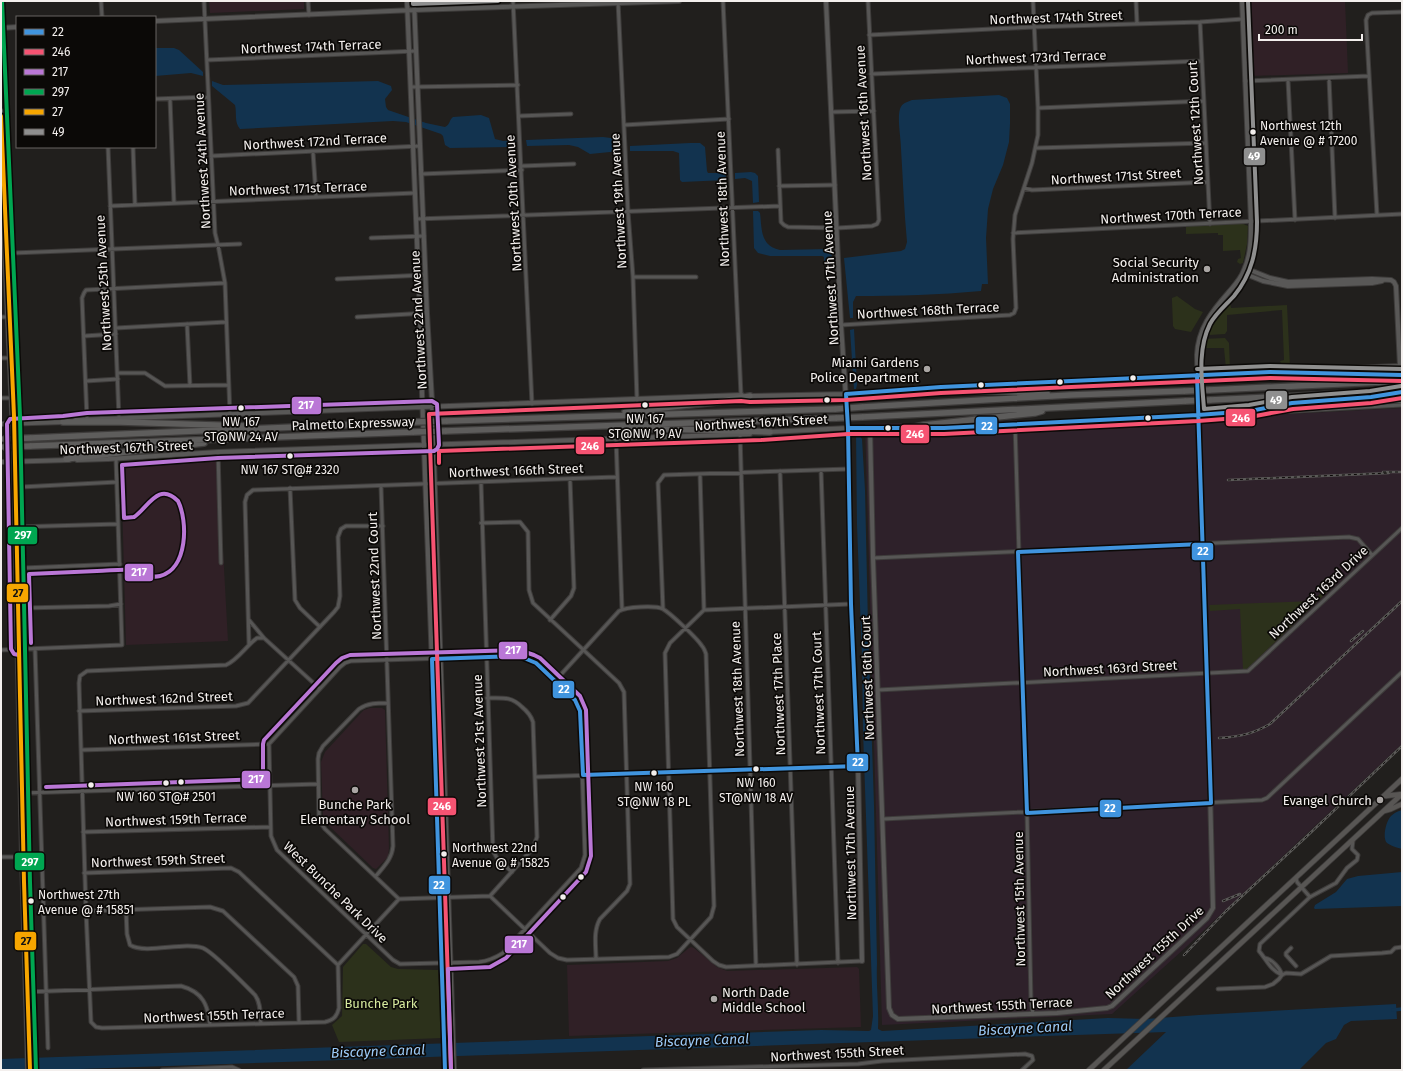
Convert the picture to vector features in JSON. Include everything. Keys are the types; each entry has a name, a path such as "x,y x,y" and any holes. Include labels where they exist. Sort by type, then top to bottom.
{"highway":[{"path":"1270,372 1402,375"},
{"name":"Palmetto Expressway","path":"2,439 414,422 836,409 1070,395 1402,381"},
{"path":"916,389 1070,395"},
{"name":"Palmetto Expressway","path":"2,447 862,417 1402,391"},
{"path":"575,417 685,406 750,396"},
{"path":"1297,396 1352,400 1402,400"},
{"path":"911,428 1035,413 1052,408"},
{"path":"63,422 128,422 268,428"},
{"path":"607,426 639,429 770,432"},
{"path":"66,460 230,440"}],"main road":[{"path":"2,1 4,111 10,182 20,424 30,896 36,1070"},
{"path":"1,167 3,277 8,317 12,424 28,1070"},
{"path":"2,182 10,182"},
{"path":"3,236 9,249 13,253"},
{"path":"7,302 12,313 15,314"},
{"path":"8,317 16,331"},
{"path":"18,704 27,703"},
{"path":"1089,1070 1402,779"},
{"path":"1384,796 1402,794"},
{"path":"1104,1070 1402,794"},
{"path":"1384,811 1402,804"},
{"path":"22,857 26,861 28,893 30,896"}],"street":[{"path":"101,1 102,16"},
{"name":"Northwest 24th Avenue","path":"204,1 215,233 225,283 230,415"},
{"path":"308,1 309,15"},
{"name":"Northwest 22nd Avenue","path":"407,1 419,275 445,1070"},
{"name":"Northwest 22nd Avenue","path":"414,1 432,407 454,1070"},
{"name":"Northwest 20th Avenue","path":"513,1 522,166 532,404"},
{"path":"156,21 408,10 679,1"},
{"name":"Northwest 18th Avenue","path":"723,1 741,395"},
{"name":"Northwest 17th Avenue","path":"826,1 838,228 841,325 848,428 851,604 858,766 862,961"},
{"name":"Northwest 16th Avenue","path":"838,228 872,226 877,224 879,220 868,1"},
{"path":"1013,233 1015,215 1036,148 1038,108 1033,1"},
{"path":"1136,1 1137,23"},
{"path":"1210,803 1197,349 1206,321 1212,311 1237,282 1244,270 1251,243 1242,1"},
{"name":"Northwest 19th Avenue","path":"619,2 628,212 633,277 636,400"},
{"path":"1377,215 1366,20 1368,15 1372,13 1402,12"},
{"name":"Northwest 174th Street","path":"869,35 1243,19"},
{"name":"Northwest 12th Court","path":"1200,22 1210,224"},
{"path":"2,28 16,27"},
{"name":"Northwest 174th Terrace","path":"207,60 416,51"},
{"name":"Northwest 173rd Terrace","path":"871,74 1202,60"},
{"path":"1244,81 1369,76"},
{"path":"1329,78 1335,218"},
{"path":"1288,80 1295,220"},
{"path":"411,87 518,85"},
{"path":"156,99 208,97"},
{"path":"170,98 174,203"},
{"path":"1038,108 1204,101"},
{"path":"832,112 874,111"},
{"path":"519,116 571,114"},
{"path":"624,125 729,119"},
{"path":"1036,148 1206,143"},
{"name":"Northwest 172nd Terrace","path":"211,156 420,146"},
{"name":"Northwest 25th Avenue","path":"108,148 119,418"},
{"path":"133,148 135,205"},
{"path":"778,150 780,206 782,222 784,225 788,227 838,228"},
{"path":"313,152 316,196"},
{"path":"522,166 574,164"},
{"path":"421,174 522,170"},
{"name":"Northwest 171st Street","path":"1024,188 1032,190 1208,182"},
{"path":"780,186 835,185"},
{"name":"Northwest 171st Terrace","path":"110,206 316,196 415,193"},
{"path":"416,219 780,206"},
{"name":"Northwest 170th Terrace","path":"1013,233 1402,214"},
{"name":"Northwest 168th Terrace","path":"841,325 1006,316 1014,313 1016,308 1013,233"},
{"path":"371,238 424,236"},
{"path":"13,253 240,244"},
{"path":"1244,270 1263,281 1288,284 1389,280 1394,282 1396,286 1401,366"},
{"path":"337,279 419,275 425,276"},
{"path":"633,277 696,277"},
{"path":"87,419 82,298 86,290 225,283"},
{"path":"357,317 427,314"},
{"path":"1,317 8,317"},
{"path":"116,328 226,322"},
{"path":"187,324 190,386"},
{"path":"84,336 116,334"},
{"path":"1,358 9,358"},
{"name":"Northwest 167th Street","path":"12,424 63,422 87,419 532,404 741,395 846,394 916,389 1401,366"},
{"path":"118,373 145,372 165,386 229,385"},
{"path":"86,381 118,379"},
{"path":"1,398 11,398"},
{"name":"Northwest 167th Street","path":"1,462 116,459 218,452 740,434 848,428 944,428 1402,405"},
{"path":"1,424 12,424"},
{"name":"Northwest 15th Avenue","path":"1015,424 1027,813 1031,1001 1033,1014"},
{"name":"Northwest 16th Court","path":"870,428 873,558 889,1008 892,1015 898,1019"},
{"name":"Northwest 18th Avenue","path":"740,434 744,609 756,966"},
{"path":"616,438 616,477 622,609"},
{"path":"218,452 221,563"},
{"path":"1,650 122,645 116,459"},
{"path":"663,609 658,483 664,475 849,469"},
{"name":"Northwest 17th Court","path":"821,470 830,767 838,963"},
{"name":"Northwest 17th Place","path":"780,471 786,607 797,965"},
{"path":"700,474 704,610"},
{"name":"Northwest 166th Street","path":"248,620 245,502 250,492 258,489 616,477"},
{"path":"550,620 571,596 574,588 570,478"},
{"path":"21,487 117,482"},
{"name":"Northwest 21st Avenue","path":"480,482 493,851 497,858 512,872"},
{"name":"Northwest 22nd Court","path":"376,876 389,860 392,854 393,846 381,486"},
{"path":"290,488 295,600 300,608 320,628"},
{"path":"481,523 520,522 528,532 530,595 533,603 619,683 624,692 630,884 627,891 597,924 596,959"},
{"path":"15,527 118,524"},
{"name":"Northwest 162nd Street","path":"80,711 243,705 252,700 338,607 340,596 338,538 341,530 346,526 383,526"},
{"name":"Northwest 163rd Drive","path":"1248,671 1372,554 1402,528"},
{"path":"873,558 1349,537 1358,539 1372,554"},
{"path":"23,568 120,564"},
{"path":"24,608 110,606 121,604"},
{"path":"851,604 704,610 670,643 665,653 673,919 677,926 690,940 719,965 726,967 862,961"},
{"path":"338,965 399,899 490,896 550,953 558,958 567,960 669,957 677,954 711,917 714,906 706,654 700,642 663,609 657,607 622,609 555,681"},
{"path":"248,620 264,638 320,688"},
{"path":"248,620 249,644"},
{"path":"248,628 253,626"},
{"path":"89,990 78,683 80,676 87,671 218,667 232,663 249,644 256,639 258,632"},
{"path":"249,638 264,638"},
{"path":"35,648 48,1048"},
{"name":"West Bunche Park Drive","path":"269,744 270,827 273,843 277,850 393,960 400,964 479,962 489,961 496,958 503,953 582,868 585,855 580,711 575,700 536,663 525,657 440,658"},
{"path":"269,744 345,663 440,658"},
{"name":"Northwest 163rd Street","path":"878,690 1248,671"},
{"path":"883,820 1262,800 1267,798 1402,672"},
{"path":"487,698 512,699 528,712 532,718 537,837 533,848 490,896"},
{"path":"388,703 371,704 358,709 319,752 319,816 325,829 399,899"},
{"name":"Northwest 161st Street","path":"81,750 269,744"},
{"path":"535,777 858,766"},
{"path":"20,793 318,784"},
{"name":"Northwest 155th Drive","path":"1107,1008 1112,1006 1207,918 1213,908 1210,803"},
{"name":"Northwest 159th Terrace","path":"83,832 270,827"},
{"path":"1282,975 1281,971 1273,962 1268,958 1265,958 1259,951 1260,944 1310,897 1336,883 1348,868 1357,860 1358,855 1352,849 1353,839"},
{"path":"1,857 22,857"},
{"name":"Northwest 159th Street","path":"84,873 231,868 239,872 338,965"},
{"path":"1296,878 1297,882 1310,897"},
{"path":"86,911 210,907 223,911 294,977 298,986 300,1022"},
{"path":"126,910 127,934 130,945 140,948 193,946 208,950 258,999 261,1024"},
{"path":"1218,989 1265,986 1273,984 1282,975 1300,974 1331,956 1391,952 1395,948 1402,947"},
{"path":"1291,948 1286,955 1296,966"},
{"name":"Northwest 155th Terrace","path":"89,990 90,1018 93,1024 102,1028 325,1022 331,1020 338,1014 338,965"},
{"path":"26,992 181,986 191,989 206,1003 209,1010 210,1025"},
{"name":"Northwest 155th Terrace","path":"898,1019 1033,1014 1107,1008"},
{"name":"Northwest 155th Street","path":"643,1070 763,1068 1024,1054 1032,1056 1033,1060 1022,1070"},
{"path":"162,1070 232,1067 239,1070"}],"shaded area":[{"path":"209,1 304,1 304,9 210,13"},
{"path":"1247,1 1345,1 1348,73 1251,76"},
{"path":"1402,408 1402,744 1184,949 1112,1014 882,1025 865,424 1270,415"},
{"path":"218,459 228,641 126,645 121,462"},
{"name":"Bunche Park Elementary School","path":"370,708 382,708 385,710 389,848 388,857 376,869 373,868 325,822 323,817 321,762 325,752 364,710"},
{"name":"North Dade Middle School","path":"691,947 717,967 727,971 857,967 859,969 861,1027 569,1036 567,965 668,961 677,958"}],"green space":[{"path":"1241,223 1248,226 1247,244 1243,263 1240,264 1237,262 1238,259 1241,258 1240,250 1223,251 1223,235 1218,235 1218,233 1186,234 1186,226"},
{"path":"1177,296 1195,309 1203,312 1191,332 1175,329 1173,326 1172,298"},
{"path":"1230,303 1231,308 1287,305 1290,367 1234,370 1234,365 1281,364 1280,361 1284,360 1282,310 1227,315 1227,331 1225,334 1209,335 1204,332 1210,319 1220,306"},
{"path":"1225,338 1229,343 1230,369 1226,369 1224,348 1201,348 1202,339"},
{"path":"1332,581 1336,584 1247,669 1243,669 1240,609 1210,611 1209,605 1313,601"},
{"name":"Bunche Park","path":"363,944 366,944 391,967 398,969 438,970 442,1038 339,1042 332,1025 342,1016 343,967"}],"water":[{"path":"156,48 174,48 179,50 203,72 203,76 191,73 156,76"},
{"path":"212,81 223,85 378,81 391,86 392,90 385,99 388,110 426,123 445,127 453,117 481,115 489,118 495,139 503,141 516,140 516,147 450,148 445,145 441,134 406,122 393,121 240,129 236,120 235,105 212,86"},
{"path":"999,95 1007,98 1010,104 1009,142 1003,165 993,189 988,209 986,238 988,284 982,284 981,291 918,295 856,296 853,302 853,318 850,318 844,258 901,251 905,249 907,242 899,123 899,113 902,105 912,100"},
{"path":"611,138 620,144 620,151 590,154 578,147 569,145 527,146 526,140"},
{"path":"700,143 705,147 708,173 726,173 726,180 682,182 680,180 679,153 673,151 630,151 630,146"},
{"path":"751,172 758,176 759,202 753,203 752,181 745,178 735,179 735,173"},
{"path":"753,211 758,211 760,213 763,236 765,241 773,248 780,250 829,249 831,250 833,265 827,266 824,264 824,257 822,256 770,256 758,253 754,248"},
{"path":"854,329 856,389 854,389 850,330"},
{"path":"856,432 862,439 865,490 874,805 878,1029 882,1031 1108,1018 1146,1019 1396,1004 1397,1019 1351,1021 1344,1025 1336,1039 1326,1043 1299,1070 1126,1070 1166,1032 50,1070 1,1070 1,1059 821,1030 871,1030 873,1016 857,525"},
{"path":"1402,810 1402,849 1387,843 1385,834 1386,825 1389,818"},
{"path":"1402,872 1402,906 1314,908 1315,905 1336,892 1347,879 1358,876"}],"waterway":[{"name":"Biscayne Canal","path":"1393,1010 1402,1009"}],"railway":[{"path":"1383,472 1402,472"},
{"path":"1228,480 1389,473"},
{"path":"1385,617 1402,601"},
{"path":"1219,738 1245,734 1270,724 1388,614"},
{"path":"1351,641 1363,631"},
{"path":"1184,955 1226,911 1402,746"},
{"path":"1223,901 1240,894"}],"transit line":[{"name":"297","path":"2,1 20,416 30,882 36,1070"},
{"name":"49","path":"413,1 413,4 498,1"},
{"name":"49","path":"1248,1 1257,222 1256,242 1252,261 1245,279 1234,296 1212,320 1206,334 1203,344 1201,366 1204,409 1249,405 1292,397 1370,391 1401,386"},
{"name":"27","path":"1,116 14,416 24,882 30,1070"},
{"name":"49","path":"1197,369 1270,366 1402,369"},
{"name":"22","path":"445,1070 432,659 519,656 536,663 575,700 580,711 583,775 858,766 851,604 846,394 941,387 1270,372 1402,375"},
{"name":"22","path":"1197,375 1211,803 1027,813 1018,552 1202,544"},
{"name":"246","path":"451,1070 429,414 741,401 846,400 941,393 1270,378 1402,381"},
{"name":"22","path":"848,428 944,428 1198,415 1250,411 1292,403 1371,397 1402,392"},
{"name":"246","path":"439,463 439,451 761,440 848,434 944,434 1198,421 1250,417 1293,409 1371,403 1402,398"},
{"name":"217","path":"19,655 14,654 11,649 7,424 10,419 87,413 432,401 437,404 439,445 434,451 218,458 122,465 124,518 134,517 159,495 165,494 178,501 183,520 184,532 181,554 176,564 169,572 156,577 126,570 29,574 31,643"},
{"name":"217","path":"46,787 263,779 264,740 336,663 342,658 350,655 519,650 540,658 580,696 586,710 591,856 586,872 506,958 490,967 448,969 451,1070"}],"place":[{"name":"Northwest 12th Avenue @ # 17200","path":"1253,132"},
{"name":"Social Security Administration","path":"1207,269"},
{"name":"Miami Gardens Police Department","path":"927,369"},
{"name":"NW 167 ST@NW 19 AV","path":"645,405"},
{"name":"NW 167 ST@NW 24 AV","path":"241,408"},
{"name":"NW 167 ST@# 2320","path":"290,456"},
{"name":"NW 160 ST@NW 18 AV","path":"756,769"},
{"name":"NW 160 ST@NW 18 PL","path":"654,773"},
{"name":"NW 160 ST@# 2501","path":"166,783"},
{"name":"Bunche Park Elementary School","path":"355,790"},
{"name":"Evangel Church","path":"1380,800"},
{"name":"Northwest 22nd Avenue @ # 15825","path":"444,854"},
{"name":"Northwest 27th Avenue @ # 15851","path":"31,901"},
{"name":"North Dade Middle School","path":"714,999"}]}
